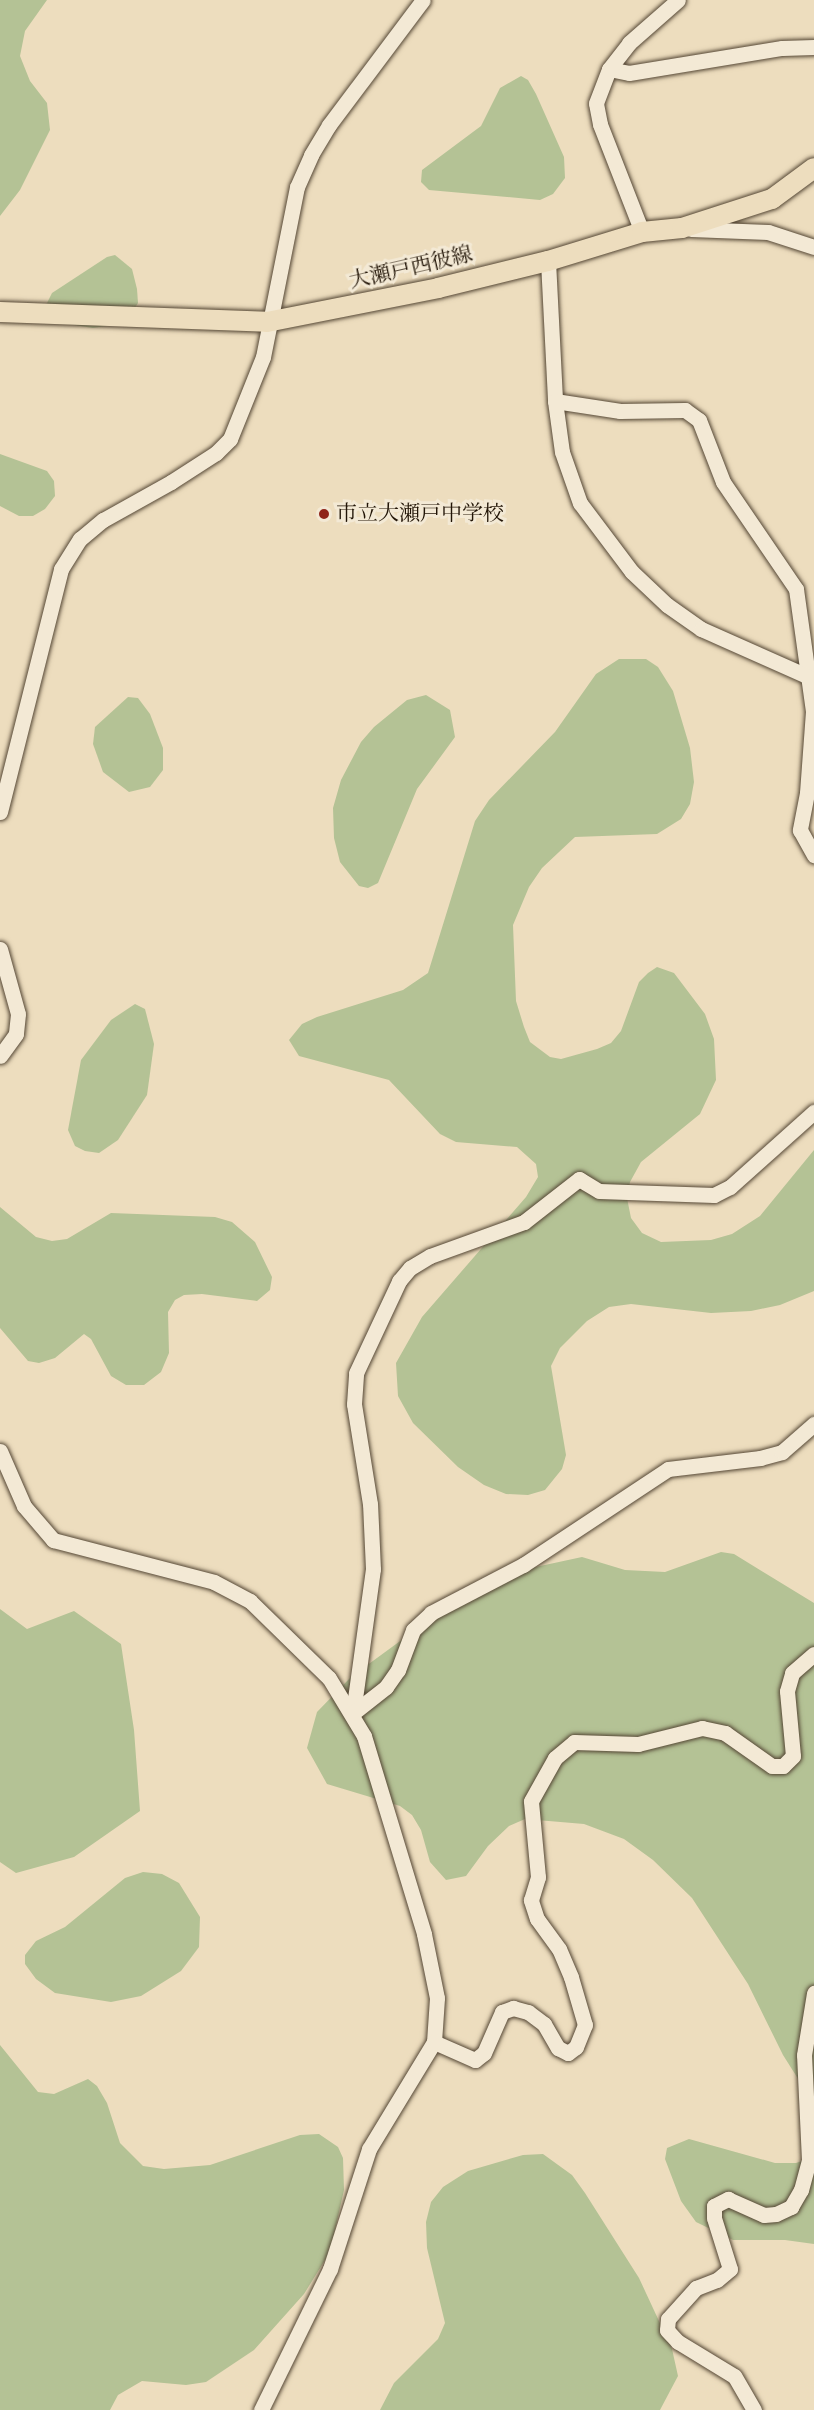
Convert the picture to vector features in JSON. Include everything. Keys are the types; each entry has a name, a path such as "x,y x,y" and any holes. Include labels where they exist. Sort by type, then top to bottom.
{"main road":[{"name":"大瀬戸西彼線","path":"0,312 267,322 548,261 642,232 682,228 772,199 814,168"}],"street":[{"path":"0,812 61,569 80,539 104,520 189,471 230,439 263,357 267,322 297,187 311,155 329,125 423,0"},
{"path":"642,232 598,113 599,88 609,69 629,43 678,0"},
{"path":"609,69 629,73 782,48 814,47"},
{"path":"682,228 768,232 814,247"},
{"path":"548,261 555,401 562,452 580,503 604,540 632,572 666,605 701,629 811,678"},
{"path":"555,401 620,411 685,410 699,420 723,482 796,589 805,634 813,711 807,793 800,830 814,855"},
{"path":"0,949 18,1014 16,1034 0,1056"},
{"path":"353,1713 373,1569 370,1504 354,1404 356,1373 399,1281 410,1268 430,1256 524,1222 579,1179 599,1191 714,1196 730,1187 814,1112"},
{"path":"353,1713 386,1687 398,1670 413,1630 431,1613 523,1565 668,1469 760,1458 782,1452 814,1424"},
{"path":"0,1451 24,1506 53,1540 214,1582 250,1601 329,1678 353,1713 364,1736 407,1872 434,1972 437,1998 434,2042 369,2149 330,2269 261,2410"},
{"path":"434,2042 475,2060 484,2054 502,2012 513,2008 528,2012 544,2025 558,2048 568,2053 576,2047 585,2025 571,1977 559,1949 537,1919 531,1900 538,1877 531,1801 555,1758 574,1742 645,1743 702,1728 725,1733 772,1766 783,1766 793,1756 787,1691 792,1673 814,1654"},
{"path":"754,2410 734,2376 678,2342 667,2330 668,2319 696,2288 717,2280 730,2269 714,2218 714,2206 728,2199 764,2215 776,2214 791,2207 801,2190 809,2160 804,2055 814,1993"}],"green space":[{"path":"0,0 47,0 25,31 20,56 30,81 47,103 50,130 20,190 0,216"},
{"path":"521,76 528,80 536,94 564,157 565,178 553,194 540,200 429,190 421,182 422,170 481,126 500,88"},
{"path":"115,255 132,269 137,289 138,303 125,323 93,328 55,322 46,305 52,293 107,257"},
{"path":"0,454 47,471 54,481 55,496 45,509 33,516 19,516 0,506"},
{"path":"619,659 646,659 658,667 673,691 690,748 694,782 690,804 681,819 657,834 575,837 542,868 529,887 513,925 516,1001 524,1027 530,1042 550,1057 561,1059 597,1049 611,1043 621,1031 639,982 648,973 657,967 674,973 705,1014 714,1039 716,1080 700,1114 641,1162 630,1182 627,1198 631,1218 642,1233 661,1242 711,1240 732,1234 760,1216 814,1150 814,1291 780,1305 751,1311 711,1313 631,1304 609,1307 587,1321 560,1348 551,1366 566,1455 562,1469 545,1490 528,1495 506,1494 484,1485 458,1467 413,1423 398,1396 396,1363 422,1317 526,1197 538,1177 536,1164 517,1147 456,1142 440,1134 389,1080 299,1056 289,1040 302,1024 317,1017 403,990 428,973 475,821 489,800 555,732 596,674"},
{"path":"426,695 450,710 455,737 417,789 378,883 368,888 359,886 340,862 334,838 333,808 341,780 361,742 374,727 407,700"},
{"path":"128,697 138,698 150,714 163,748 163,770 150,787 129,792 103,772 93,744 95,727"},
{"path":"135,1004 145,1009 154,1044 147,1095 118,1140 99,1153 85,1151 75,1146 68,1130 81,1060 111,1020"},
{"path":"0,1207 36,1237 52,1241 67,1239 111,1213 215,1217 232,1222 255,1242 272,1277 270,1290 257,1301 202,1294 184,1295 175,1300 168,1312 169,1353 161,1372 144,1385 126,1385 111,1376 91,1339 84,1334 55,1358 39,1363 28,1361 0,1328"},
{"path":"721,1552 734,1554 814,1603 814,2104 783,2055 748,1984 692,1898 653,1860 624,1839 584,1824 525,1819 509,1826 488,1846 466,1876 446,1880 430,1862 421,1830 412,1815 400,1806 327,1784 307,1748 317,1712 351,1677 433,1617 531,1568 582,1557 625,1570 665,1572"},
{"path":"0,1609 27,1629 74,1611 121,1644 134,1730 140,1811 74,1857 16,1873 0,1862"},
{"path":"143,1872 162,1874 179,1883 200,1917 199,1947 181,1971 141,1996 111,2002 55,1993 36,1979 25,1964 25,1955 36,1941 65,1927 125,1878"},
{"path":"0,2045 38,2092 54,2094 88,2079 97,2086 107,2103 120,2143 143,2166 164,2169 210,2165 300,2135 319,2134 338,2147 343,2158 344,2190 330,2252 304,2294 254,2350 206,2382 186,2385 142,2381 118,2395 110,2410 0,2410"},
{"path":"689,2139 775,2163 796,2163 814,2157 814,2244 785,2240 733,2240 696,2222 681,2201 665,2159 667,2148"},
{"path":"543,2154 572,2175 585,2193 639,2278 672,2349 678,2376 660,2410 380,2410 394,2383 438,2339 445,2323 427,2248 426,2222 431,2202 443,2187 468,2171 523,2155"}],"place":[{"name":"市立大瀬戸中学校","path":"324,514"}]}
